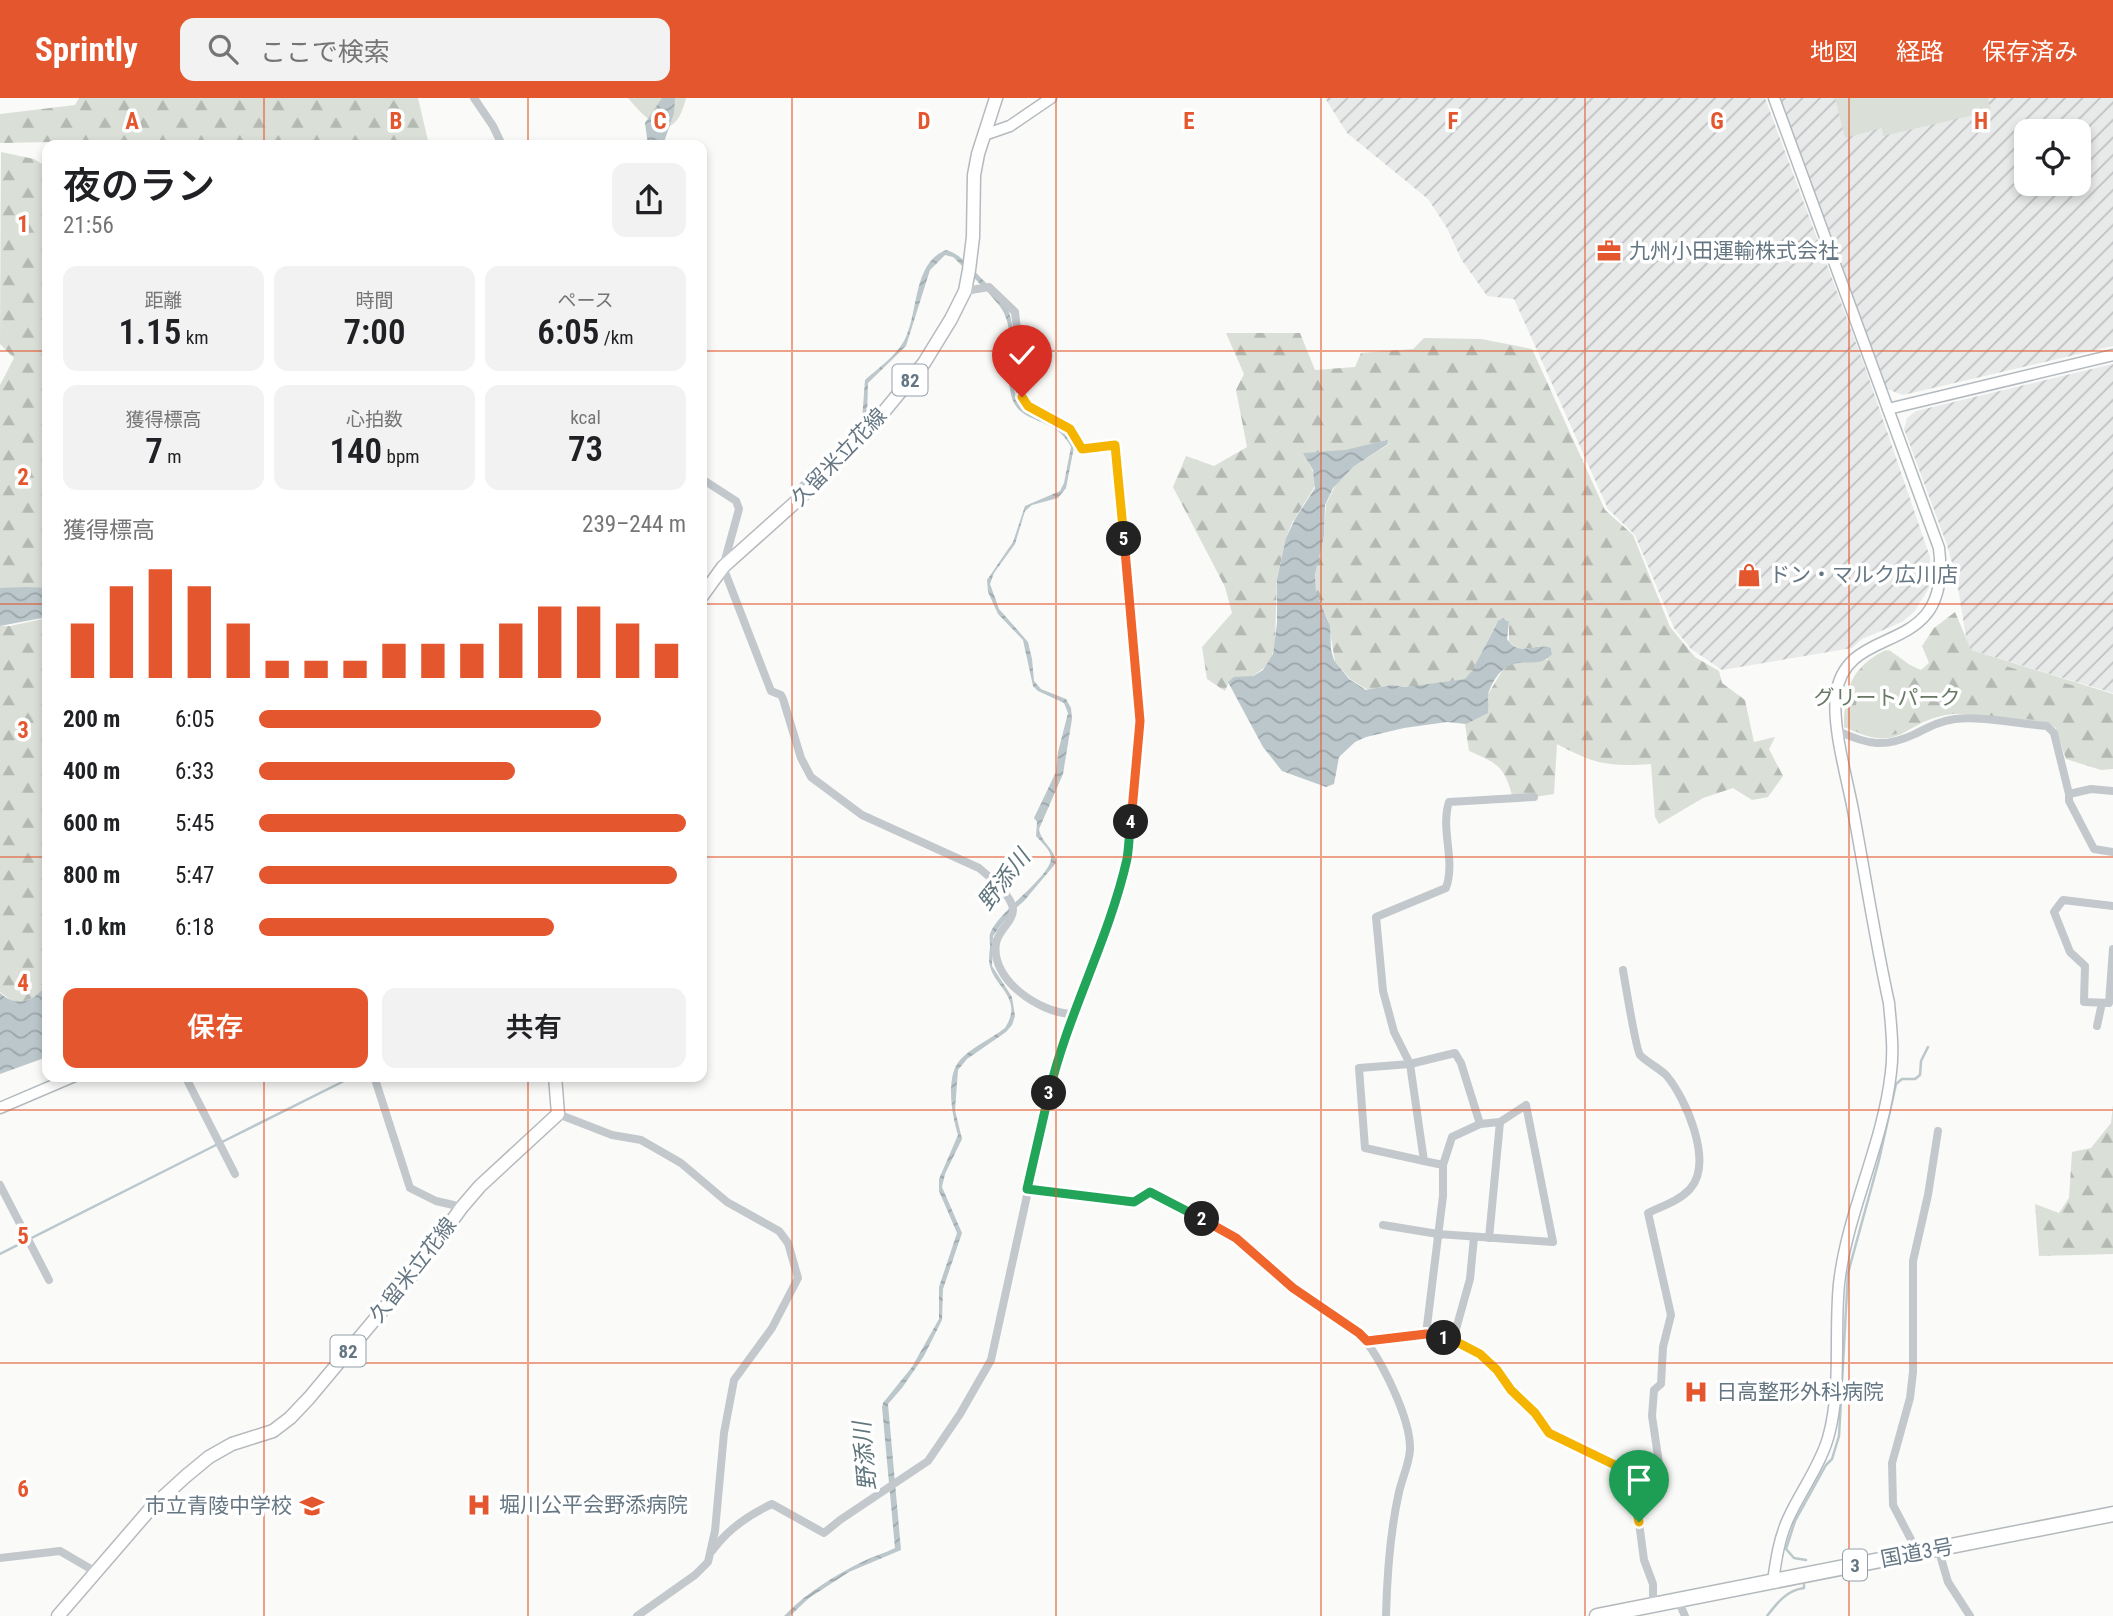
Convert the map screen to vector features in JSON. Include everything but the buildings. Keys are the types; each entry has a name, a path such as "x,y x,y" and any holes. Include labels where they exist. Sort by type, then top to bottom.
{"highway":[{"name":"国道3号","path":"1597,1616 2113,1514"}],"main road":[{"name":"久留米立花線","path":"707,589 723,567 799,499 882,414 924,363 951,319 965,291 973,237 974,175 996,98"},
{"path":"555,1082 558,1114"},
{"name":"久留米立花線","path":"58,1616 152,1507 201,1463 241,1440 273,1431 290,1418 417,1269 480,1186 558,1114"}],"street":[{"path":"474,98 500,140"},
{"path":"984,135 1010,126 1051,98"},
{"path":"1773,1581 1777,1551 1787,1520 1819,1462 1828,1438 1835,1385 1839,1284 1847,1242 1885,1108 1891,1072 1889,1003 1838,731 1836,694 1843,674 1857,657 1873,646 1914,627 1928,613 1938,595 1942,572 1938,548 1774,98"},
{"path":"712,1551 723,1536 750,1514 772,1504 824,1533 928,1461 960,1414 991,1360 1054,1072 1127,858 1140,721 1115,445 1082,449 1070,429 1028,406 1017,383 1018,338 1015,312 989,287 965,291"},
{"path":"1888,409 2113,355"},
{"path":"707,481 736,501 739,509 723,567 771,691 781,695 783,699 801,758 811,777 862,815 979,868 995,881 1013,906 1014,914 1002,928 996,941 995,961 1000,972 1025,996 1072,1014"},
{"path":"1838,731 1874,744 1890,744 1940,721 1958,719 2047,726 2054,733 2069,801 2094,849 2113,852"},
{"path":"2069,794 2091,789 2113,791"},
{"path":"1424,1161 1410,1064 1394,1032 1383,991 1376,916 1446,888 1450,877 1446,813 1449,802 1534,797"},
{"path":"2113,905 2063,900 2054,912 2070,951 2084,965 2084,1002 2109,1003 2113,949"},
{"path":"1623,970 1640,1055 1667,1077 1682,1099 1696,1136 1700,1166 1692,1187 1679,1198 1648,1213 1671,1315 1663,1347 1661,1384 1654,1390 1651,1416 1663,1490 1636,1500"},
{"path":"2097,1026 2102,1003"},
{"path":"1443,1165 1366,1148 1359,1068 1410,1064 1455,1054 1461,1063 1480,1124"},
{"path":"0,1108 61,1082"},
{"path":"189,1082 235,1174"},
{"path":"376,1082 410,1188 436,1202 462,1207"},
{"path":"1382,1225 1438,1234 1553,1242 1526,1105 1500,1122 1480,1124 1452,1137 1443,1165 1443,1196 1438,1234 1426,1334"},
{"path":"558,1114 612,1135 641,1140 681,1163 727,1202 779,1231 788,1243 798,1278 772,1328 734,1380 723,1433 712,1551 708,1562 695,1575 637,1616"},
{"path":"1489,1238 1500,1122"},
{"path":"1918,1553 1893,1506 1892,1463 1910,1398 1913,1372 1913,1261 1928,1195 1938,1131"},
{"path":"0,1185 48,1280"},
{"path":"1027,1189 1134,1202 1150,1192 1236,1238 1293,1288 1367,1341 1399,1402 1406,1422 1410,1451 1399,1494 1387,1581 1386,1616"},
{"path":"1453,1340 1470,1279 1474,1237"},
{"path":"1367,1341 1426,1334 1453,1340 1480,1354 1497,1370 1549,1433 1619,1467 1630,1479 1636,1500 1644,1560 1653,1584 1653,1605"},
{"path":"1938,1548 1948,1582 1970,1616"},
{"path":"0,1558 60,1551 96,1572"},
{"path":"1678,1600 1685,1616"}],"shaded area":[{"path":"1325,98 1765,98 1866,370 1930,557 1929,588 1914,612 1902,622 1862,639 1852,648 1722,670 1691,649 1674,628 1635,535 1608,509 1514,299 1487,296 1461,259 1447,228 1428,199 1347,133"},
{"path":"1780,98 2113,98 2113,346 1903,395 1887,389"},
{"path":"2113,364 2113,693 1968,649 1957,582 1947,545 1904,429 1907,418 1916,411"}],"green space":[{"path":"79,98 418,98 428,140 42,140 42,142 0,143 0,114 75,105"},
{"path":"628,98 686,98 675,122 661,126 645,116"},
{"path":"1835,98 1988,98 1991,111 1883,136 1882,128 1845,138"},
{"path":"1,152 34,159 42,164 42,588 0,589 0,385 14,358 0,344"},
{"path":"1226,333 1300,333 1315,370 1355,367 1361,353 1413,349 1424,338 1481,339 1532,349 1605,510 1633,535 1670,627 1695,657 1719,671 1722,683 1745,700 1754,742 1775,737 1769,749 1783,776 1768,797 1752,800 1733,788 1703,798 1659,824 1655,817 1651,764 1602,763 1557,744 1554,794 1534,797 1512,795 1506,777 1498,766 1469,751 1465,724 1489,711 1487,696 1505,666 1518,662 1547,660 1552,653 1551,648 1514,646 1509,642 1509,623 1506,619 1501,619 1496,624 1466,679 1408,687 1392,685 1368,690 1350,679 1335,661 1328,620 1316,593 1315,569 1324,536 1326,504 1336,484 1350,469 1389,444 1386,440 1334,452 1304,453 1315,476 1315,486 1287,535 1277,578 1272,656 1264,668 1251,677 1230,680 1225,691 1207,679 1202,647 1232,613 1225,587 1173,487 1186,456 1214,466 1247,447 1236,390 1244,374"},
{"name":"グリートパーク","path":"1955,612 1974,657 2113,697 2113,769 2101,770 2066,759 2056,728 2049,721 1952,714 1936,717 1889,736 1862,733 1844,726 1849,690 1867,662 1889,650 1921,670 1929,663 1922,646 1934,628","holes":["1882,671 1895,674 1907,700 1906,719 1901,725 1891,729 1862,728 1858,722 1856,708 1858,695 1867,676"]},
{"path":"42,619 42,990 38,996 16,1004 0,992 0,626"},
{"name":"グリートパーク","path":"1939,640 2113,694 2113,767 2065,756 2056,728 2049,723 1951,714 1921,723 1901,734 1879,738 1844,727 1848,691 1864,664 1886,650 1917,672 1940,664"},
{"path":"2113,1105 2113,1254 2039,1256 2035,1204 2059,1213 2069,1198 2072,1152 2091,1148 2111,1123"}],"water":[{"path":"662,98 675,98 674,113 665,140 647,140 645,123"},
{"path":"946,250 956,254 969,265 999,296 1008,310 1013,333 1013,385 1021,406 1027,412 1062,430 1074,447 1066,488 1058,498 1032,505 1025,511 1015,544 994,573 990,584 999,609 1028,642 1034,681 1041,689 1066,699 1071,708 1072,719 1063,774 1039,829 1056,863 1024,901 1009,914 993,936 992,966 1012,997 1015,1016 1012,1025 967,1059 958,1070 955,1110 962,1139 945,1174 942,1187 962,1233 943,1289 942,1320 924,1356 888,1404 901,1550 849,1572 809,1598 790,1616 784,1616 812,1591 833,1578 895,1548 882,1407 912,1367 939,1319 939,1287 957,1233 939,1191 939,1179 958,1135 951,1086 955,1067 970,1051 1005,1028 1010,1018 1010,1001 989,964 990,934 1002,916 1042,875 1051,858 1048,849 1036,836 1037,822 1034,818 1056,772 1068,713 1064,703 1033,686 1023,640 998,614 988,592 987,580 1013,542 1025,506 1060,491 1071,447 1065,437 1050,426 1026,415 1014,403 1009,382 1008,324 1004,313 989,293 953,257 945,255 930,270 906,346 868,383 867,418 801,486 798,485 862,420 865,380 901,347 909,330 918,290 927,266"},
{"path":"1387,440 1388,444 1353,467 1333,488 1325,505 1324,536 1315,574 1316,592 1330,626 1334,660 1349,679 1366,690 1465,679 1472,671 1498,621 1503,618 1509,622 1507,639 1512,645 1522,649 1551,648 1552,654 1545,660 1513,664 1505,668 1489,691 1488,713 1466,724 1447,722 1404,728 1355,742 1339,757 1334,784 1326,787 1282,771 1263,747 1228,682 1234,677 1253,676 1263,670 1273,654 1277,623 1277,579 1286,538 1315,488 1313,470 1303,453 1345,450"},
{"path":"0,588 42,588 42,618 0,626"},
{"path":"42,990 42,1059 0,1074 0,993 19,1002"}],"waterway":[{"path":"1806,1560 1794,1558 1786,1549 1795,1521 1832,1459 1839,1436 1848,1273 1879,1160 1896,1084 1902,1079 1915,1079 1920,1075 1921,1061 1928,1047"},
{"path":"222,1142 342,1082"},
{"path":"0,1254 216,1145"},
{"path":"1767,1616 1783,1598 1792,1591 1804,1588 1804,1585"}],"place":[{"name":"九州小田運輸株式会社","path":"1609,251"},
{"name":"ドン・マルク広川店","path":"1749,575"},
{"name":"日高整形外科病院","path":"1696,1392"},
{"name":"堀川公平会野添病院","path":"479,1505"},
{"name":"市立青陵中学校","path":"312,1506"}],"route":[{"path":"1022,397 1028,406 1070,429 1082,449 1115,445 1140,721 1127,858 1054,1072 1027,1189 1134,1202 1150,1192 1236,1238 1293,1288 1367,1341 1426,1334 1453,1340 1480,1354 1535,1413 1549,1433 1619,1467 1630,1479 1639,1522"}],"water label":[{"name":"野添川","path":"1004,880"},
{"name":"野添川","path":"865,1456"}]}
